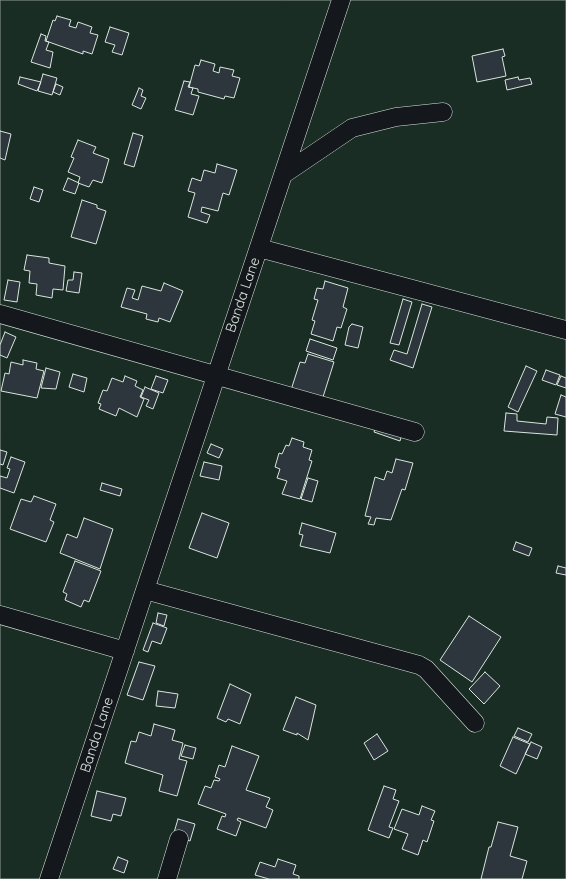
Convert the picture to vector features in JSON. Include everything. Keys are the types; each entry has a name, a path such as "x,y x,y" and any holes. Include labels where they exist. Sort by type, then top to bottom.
{"street":[{"name":"Banda Lane","path":"49,879 341,0"},
{"path":"284,174 352,128 396,116 443,112"},
{"path":"259,248 566,330"},
{"path":"0,314 215,377 414,432"},
{"path":"145,590 420,665 426,669 475,723"},
{"path":"0,615 125,651"},
{"path":"168,879 179,839"}],"green space":[{"path":"0,0 566,0 566,879 0,879"}],"building":[{"path":"57,16 71,20 69,26 76,28 78,22 92,27 90,33 98,35 92,54 83,51 83,54 46,41 53,20 55,21"},
{"path":"110,27 129,33 122,55 112,52 115,45 105,42"},
{"path":"41,34 46,36 45,41 49,42 46,50 53,52 50,68 31,62"},
{"path":"503,49 505,56 502,57 506,76 477,82 472,56"},
{"path":"201,60 215,64 213,71 219,73 220,67 234,70 232,76 240,78 234,98 225,96 224,99 198,92 198,89 189,87 195,65 199,66"},
{"path":"43,74 57,78 52,95 38,91"},
{"path":"20,77 41,82 37,91 18,84"},
{"path":"518,77 519,80 530,78 532,84 507,90 505,80"},
{"path":"184,81 190,82 188,87 193,88 191,94 199,96 193,115 175,110"},
{"path":"56,84 63,87 60,95 53,92"},
{"path":"139,88 143,90 141,96 146,98 141,109 132,105"},
{"path":"0,131 11,134 5,160 0,158"},
{"path":"133,133 143,136 134,167 124,164"},
{"path":"78,140 96,147 93,153 109,159 102,183 93,180 89,187 78,183 80,177 68,172 74,158 71,157"},
{"path":"217,164 237,170 229,195 223,193 218,211 202,207 201,212 210,215 207,223 188,217 195,193 188,191 192,178 201,181 204,170 215,173"},
{"path":"68,178 79,183 75,194 63,190"},
{"path":"34,187 43,190 39,202 30,199"},
{"path":"82,200 97,205 97,208 106,211 96,244 71,237"},
{"path":"27,255 49,258 49,263 65,266 63,290 53,289 52,298 36,295 37,284 29,283 30,271 24,270"},
{"path":"74,272 82,273 79,293 66,291 68,280 73,280"},
{"path":"8,280 20,282 17,302 4,300"},
{"path":"325,281 348,288 343,307 347,309 341,328 337,327 333,341 311,334 315,321 312,320 318,300 314,299 317,288 323,289"},
{"path":"164,283 183,291 170,322 159,318 158,322 146,319 147,314 121,307 127,288 135,290 132,298 138,300 142,286 161,291"},
{"path":"403,299 412,302 399,345 390,343"},
{"path":"422,304 432,307 413,368 390,360 394,350 407,354"},
{"path":"352,324 363,327 358,348 345,345 349,327"},
{"path":"5,332 16,337 7,358 0,355 0,345"},
{"path":"310,339 337,348 333,360 306,351"},
{"path":"308,354 334,362 323,397 290,393 300,362 305,363"},
{"path":"23,360 37,363 36,369 44,371 37,398 1,391 5,373 9,374 11,362 23,365"},
{"path":"526,366 537,371 518,412 508,407"},
{"path":"46,368 60,372 56,389 41,388"},
{"path":"546,370 560,375 556,385 542,380"},
{"path":"73,374 87,378 84,392 69,387"},
{"path":"125,376 137,381 135,386 143,390 140,397 144,399 137,417 119,408 116,416 99,409 101,404 98,403 103,390 107,391 112,378 123,382"},
{"path":"156,376 168,380 163,393 151,389"},
{"path":"561,376 566,378 566,388 557,385"},
{"path":"145,387 159,393 153,409 146,406 149,400 141,397"},
{"path":"561,395 566,397 566,417 555,414"},
{"path":"506,413 517,414 517,421 546,424 547,417 558,418 557,435 504,431"},
{"path":"376,426 402,434 400,441 374,432"},
{"path":"292,438 304,442 303,447 312,450 309,460 312,461 300,499 282,494 287,481 277,478 280,469 275,467 279,453 282,454 286,445 289,446"},
{"path":"211,444 223,449 219,458 207,453"},
{"path":"0,450 7,452 3,465 0,464"},
{"path":"11,457 25,462 14,493 0,488 0,476 7,478 10,469 7,468"},
{"path":"396,459 413,463 405,490 402,489 391,520 376,518 374,525 368,524 371,517 365,516 375,477 384,480 387,471 392,473"},
{"path":"204,462 222,466 219,480 200,476"},
{"path":"308,478 318,481 312,502 301,499"},
{"path":"102,483 122,489 120,496 100,490"},
{"path":"34,496 56,504 50,520 54,522 46,542 10,529 21,499 31,502"},
{"path":"202,513 229,523 217,558 189,548"},
{"path":"84,518 113,529 100,569 60,553 67,534 77,538"},
{"path":"302,523 336,533 330,553 300,546 303,535 299,534"},
{"path":"516,542 532,548 529,556 513,550"},
{"path":"75,561 101,571 89,602 84,600 81,607 65,600 67,594 63,592"},
{"path":"558,566 566,568 566,575 556,573"},
{"path":"158,613 167,615 164,626 156,623"},
{"path":"469,616 501,637 472,682 440,660"},
{"path":"153,623 167,628 161,644 152,641 148,652 143,650"},
{"path":"139,662 155,666 143,700 127,695"},
{"path":"485,672 500,686 484,704 469,689"},
{"path":"230,684 251,694 240,724 228,719 226,722 217,718"},
{"path":"158,691 178,694 175,708 156,706"},
{"path":"296,697 316,705 308,740 297,733 297,735 283,730"},
{"path":"154,724 175,730 172,740 183,743 179,759 187,761 177,796 159,791 163,775 125,763 131,741 136,742 139,732 151,736"},
{"path":"518,728 532,734 528,742 514,736"},
{"path":"377,734 388,751 374,760 364,743"},
{"path":"513,737 530,744 516,774 500,766"},
{"path":"531,742 542,747 537,759 525,754"},
{"path":"185,745 196,748 193,759 181,756"},
{"path":"232,746 259,756 246,790 270,798 266,807 273,810 266,828 238,818 237,820 241,822 236,836 217,829 222,816 225,817 226,814 198,804 205,786 211,788 214,780 219,781 220,779 215,777 219,765 225,767"},
{"path":"384,786 396,790 393,799 399,801 389,827 393,828 389,838 368,830"},
{"path":"97,791 126,798 121,816 113,814 111,821 91,816"},
{"path":"422,806 435,811 431,820 434,821 427,842 423,840 418,855 402,849 408,834 394,829 402,809 419,815"},
{"path":"178,819 195,824 190,841 173,836"},
{"path":"498,822 518,827 510,856 527,861 522,879 481,879"},
{"path":"118,857 128,861 124,873 113,869"},
{"path":"278,859 296,865 293,874 299,876 299,879 269,879 255,875 260,862 275,867"}]}
